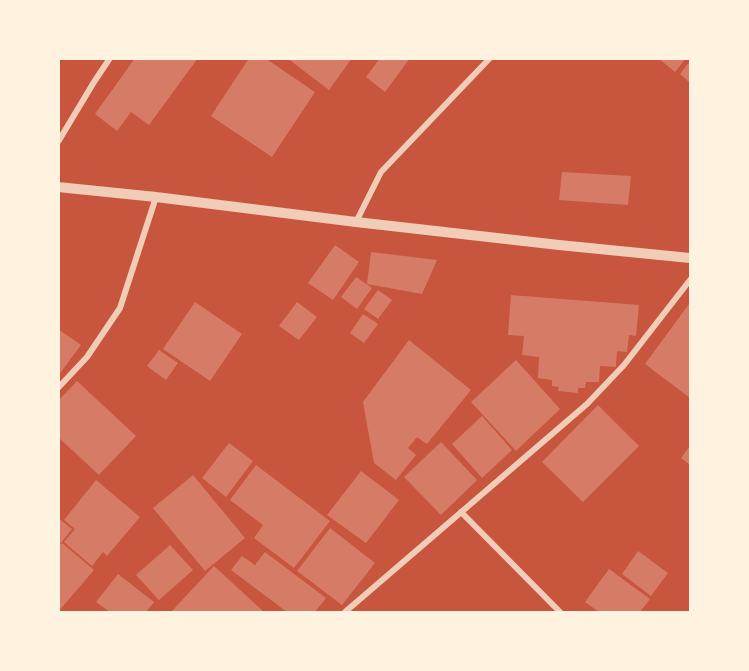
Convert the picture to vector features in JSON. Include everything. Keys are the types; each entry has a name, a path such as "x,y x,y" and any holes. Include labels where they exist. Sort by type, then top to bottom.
{"street":[{"path":"58,142 110,58"},
{"path":"356,222 381,172 490,58"},
{"path":"58,188 156,197 356,222 690,258"},
{"path":"58,388 87,357 120,308 156,197"},
{"path":"345,612 587,404 624,365 690,280"},
{"path":"461,512 561,612"}],"building":[{"path":"135,58 198,58 149,125 131,112 117,131 95,114"},
{"path":"249,58 265,58 315,92 272,157 211,116"},
{"path":"287,58 352,58 329,90"},
{"path":"380,58 410,58 385,92 366,77"},
{"path":"658,58 686,58 675,72"},
{"path":"690,61 690,83 680,74"},
{"path":"562,172 631,176 628,205 559,200"},
{"path":"335,245 359,262 333,300 308,283"},
{"path":"371,252 437,260 422,294 367,284"},
{"path":"356,277 372,288 357,309 341,297"},
{"path":"378,290 392,300 378,319 364,309"},
{"path":"511,295 639,305 636,336 629,335 627,352 617,351 616,367 600,366 599,382 586,382 585,388 578,388 578,393 558,391 559,387 552,386 552,380 538,378 539,357 522,355 524,336 508,335"},
{"path":"195,302 242,334 210,381 163,349"},
{"path":"297,302 317,317 299,340 279,326"},
{"path":"690,305 690,398 645,364"},
{"path":"363,314 378,324 364,343 350,333"},
{"path":"58,329 81,345 58,376"},
{"path":"409,340 471,390 427,444 417,437 408,448 416,455 396,480 374,463 363,402"},
{"path":"159,350 178,363 166,380 147,366"},
{"path":"516,360 560,409 516,451 471,402"},
{"path":"77,381 136,436 99,475 58,437 58,401"},
{"path":"598,405 639,446 583,502 542,462"},
{"path":"482,416 512,450 482,478 452,444"},
{"path":"441,442 477,480 441,515 404,477"},
{"path":"229,443 253,461 226,497 202,478"},
{"path":"690,446 690,465 681,458"},
{"path":"256,465 330,521 294,568 254,538 263,525 230,500"},
{"path":"361,471 399,500 366,543 327,515"},
{"path":"193,475 245,538 205,571 153,508"},
{"path":"96,480 140,517 107,556 103,552 92,566 64,542 75,529 64,520"},
{"path":"58,518 72,529 61,543 58,541"},
{"path":"330,528 375,563 342,605 297,571"},
{"path":"62,543 94,570 58,612 58,546"},
{"path":"170,545 193,570 159,600 136,575"},
{"path":"638,551 668,573 651,596 622,574"},
{"path":"265,552 326,598 315,612 287,612 231,570 242,556 255,565"},
{"path":"214,566 264,612 171,612"},
{"path":"609,569 650,599 640,612 599,612 585,602"},
{"path":"118,574 154,602 146,612 110,612 96,602"}]}
